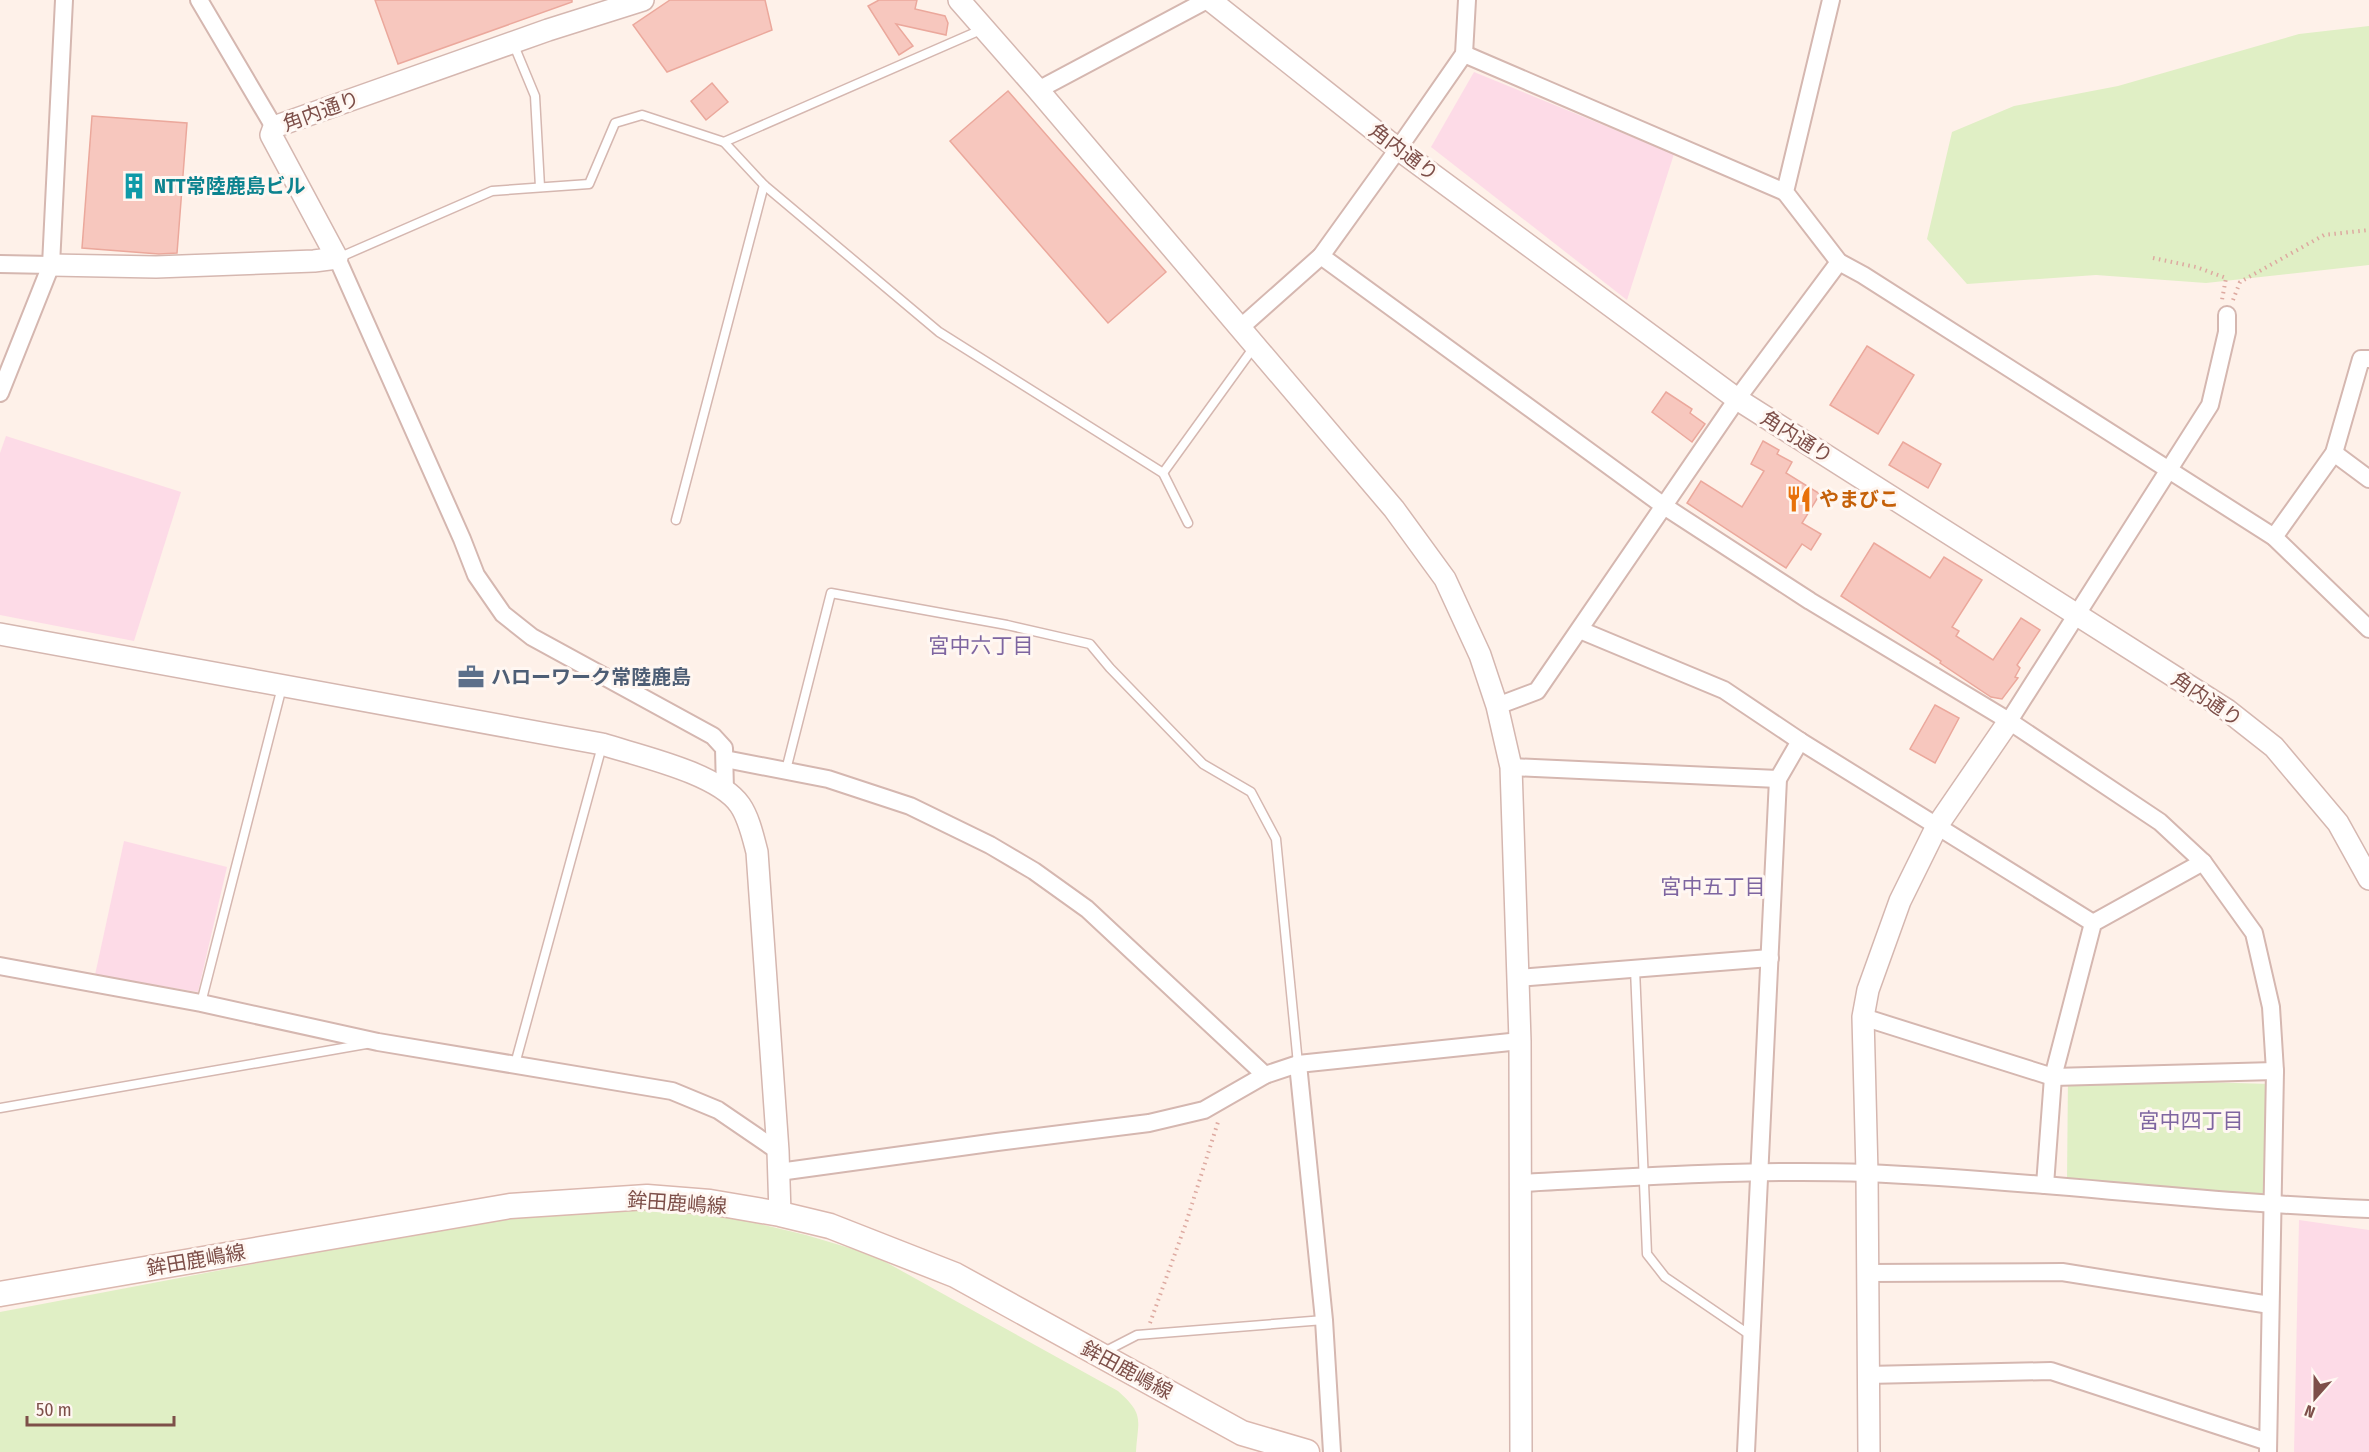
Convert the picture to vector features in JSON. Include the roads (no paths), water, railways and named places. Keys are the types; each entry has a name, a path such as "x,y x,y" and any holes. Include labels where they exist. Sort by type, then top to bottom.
{"main road":[{"name":"鉾田鹿嶋線","path":"0,1294 510,1206 647,1197 710,1202 780,1214 830,1226 955,1275 1242,1433 1307,1452"}],"street":[{"path":"0,393 51,265 64,0"},
{"path":"200,0 274,127"},
{"name":"角内通り","path":"337,258 271,135 274,127 643,0"},
{"path":"959,0 1394,509 1445,579 1480,655 1497,706 1511,767 1520,1041 1521,1452"},
{"path":"1038,90 1208,0"},
{"name":"角内通り","path":"1208,0 1398,149 1737,399 2227,710 2274,747 2338,823 2369,879"},
{"path":"1240,328 1321,256 1464,54 1467,0"},
{"path":"1785,192 1831,0"},
{"path":"1464,54 1785,192 1839,262 1863,275 2274,537 2369,629"},
{"path":"1321,256 1664,506 1810,601 2009,721 2160,822 2203,862 2254,933 2271,1007 2275,1071 2268,1447 2051,1371 1867,1375"},
{"path":"0,264 156,267 314,261 337,258 476,575 503,614 532,637 713,736 724,748 725,791"},
{"path":"1497,706 1537,691 1737,399 1839,262"},
{"path":"1869,1452 1867,1173 1863,1017 1868,990 1900,901 1937,826 2078,615 2211,405 2227,332 2227,315"},
{"path":"2274,537 2334,453 2361,359 2369,359"},
{"path":"2334,453 2369,479"},
{"path":"1580,630 1724,690 1800,741 2093,923"},
{"path":"0,634 602,744 698,775 725,791 740,804 751,829 757,852 780,1214"},
{"path":"1746,1452 1778,779 1800,741"},
{"path":"725,759 828,779 910,806 990,845 1087,909 1265,1076"},
{"path":"1511,767 1778,779"},
{"path":"2046,1185 2053,1077 2093,923 2203,862"},
{"path":"1517,978 1770,958"},
{"path":"0,966 201,1003 378,1042 672,1091 718,1110 778,1162 997,1142 1149,1124 1204,1110 1265,1076 1299,1064 1520,1041"},
{"path":"1863,1017 2053,1077 2275,1071"},
{"path":"1299,1064 1324,1320 1332,1452"},
{"path":"1522,1183 1761,1171 1867,1173 2046,1185 2272,1205 2369,1209"},
{"path":"1867,1273 2061,1272 2270,1305"}],"lane":[{"path":"723,142 983,29"},
{"path":"513,43 535,96 540,187"},
{"path":"337,258 492,191 589,184 615,123 642,115 723,142 764,185 939,332 1163,473 1188,523"},
{"path":"676,520 764,185"},
{"path":"1163,473 1255,345"},
{"path":"786,770 831,593 1007,625 1090,644 1110,668 1203,764 1251,792 1276,839 1299,1064"},
{"path":"201,1003 283,684"},
{"path":"515,1064 602,744"},
{"path":"1635,969 1647,1254 1665,1277 1750,1335"},
{"path":"0,1108 378,1042"},
{"path":"1099,1355 1137,1335 1324,1320"}],"place":[{"name":"NTT常陸鹿島ビル","path":"134,186"},
{"name":"やまびこ","path":"1799,499"},
{"name":"ハローワーク常陸鹿島","path":"471,677"}],"district":[{"name":"宮中六丁目","path":"981,646"},
{"name":"宮中五丁目","path":"1713,887"},
{"name":"宮中四丁目","path":"2191,1121"}]}
